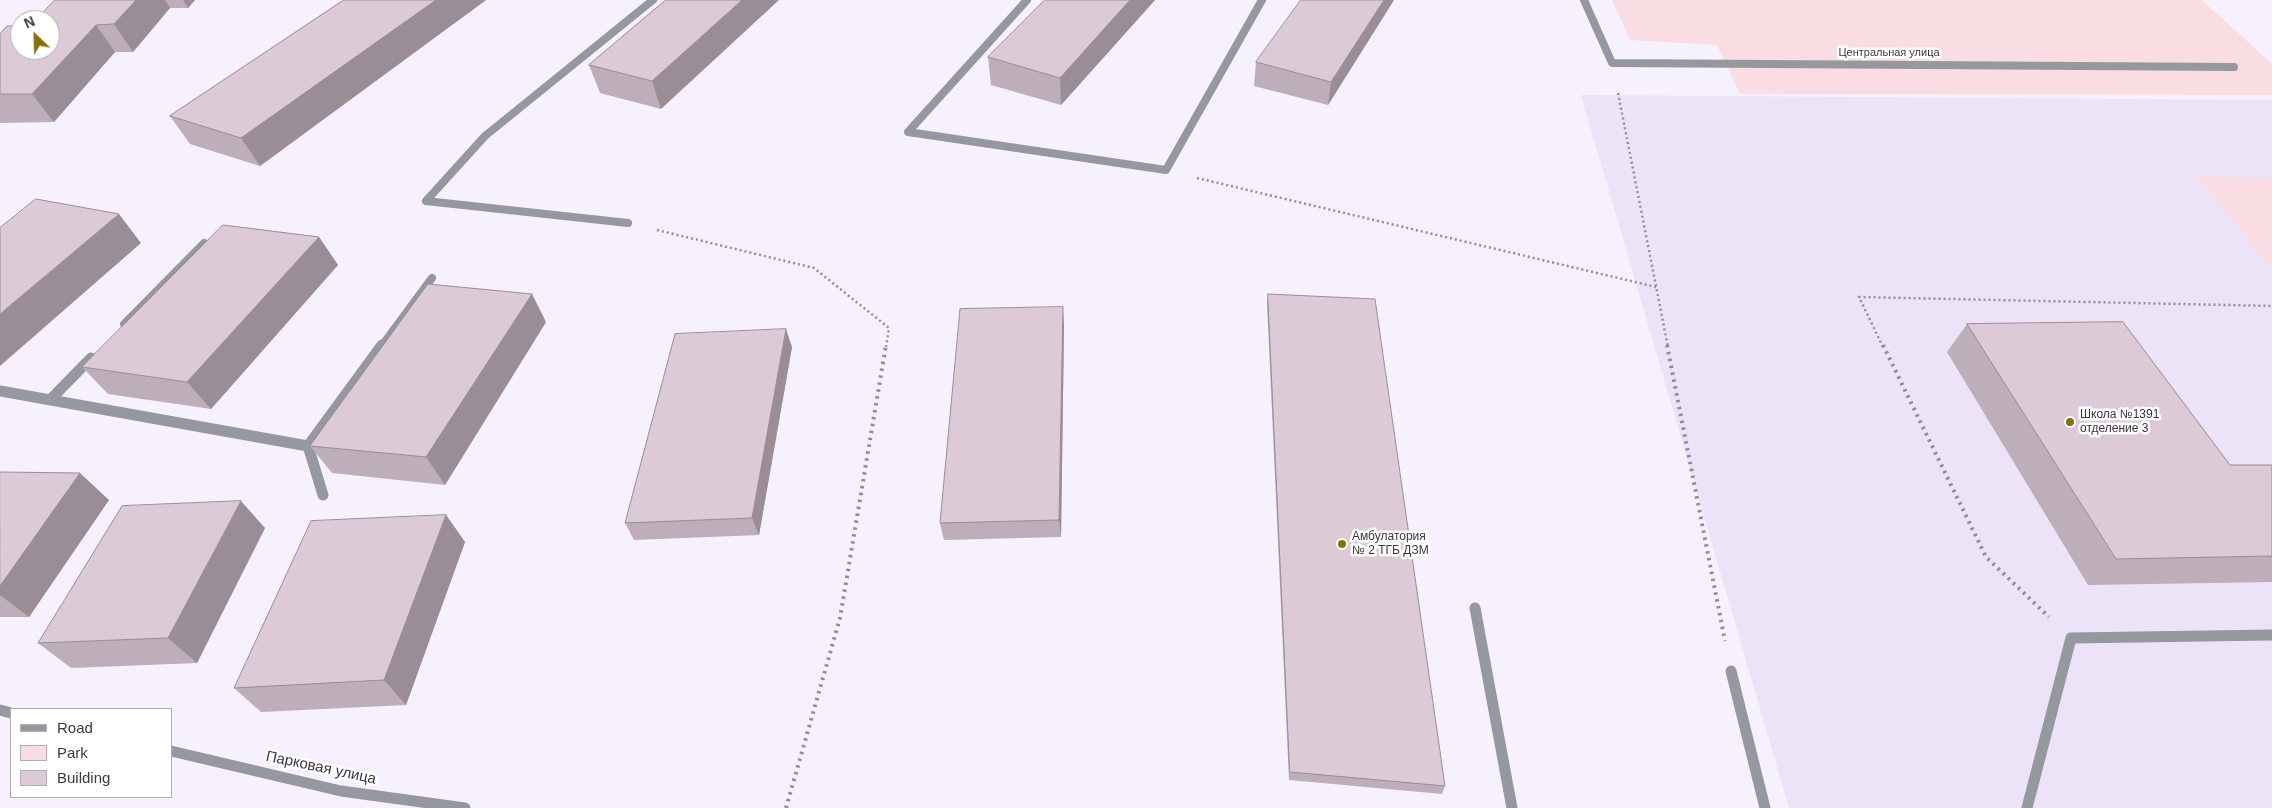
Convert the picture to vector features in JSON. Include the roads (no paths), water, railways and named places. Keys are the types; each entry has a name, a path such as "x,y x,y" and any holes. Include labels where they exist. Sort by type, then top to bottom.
{"street":[{"path":"628,223 426,201 484,136 653,0"},
{"path":"1027,0 908,132 1166,170 1262,0"},
{"name":"Центральная улица","path":"1584,0 1612,63 2234,67"},
{"path":"117,332 204,243"},
{"path":"308,446 432,278"},
{"path":"50,400 97,352"},
{"path":"0,391 308,446"},
{"path":"308,446 324,495"},
{"path":"1475,608 1512,808"},
{"path":"2027,808 2071,638 2272,635"},
{"path":"1731,671 1765,808"},
{"name":"Парковая улица","path":"172,751 341,791 465,808"}],"place":[{"name":"Школа №1391 отделение 3","path":"2070,422"},
{"name":"Амбулатория № 2 ТГБ ДЗМ","path":"1342,544"}]}
